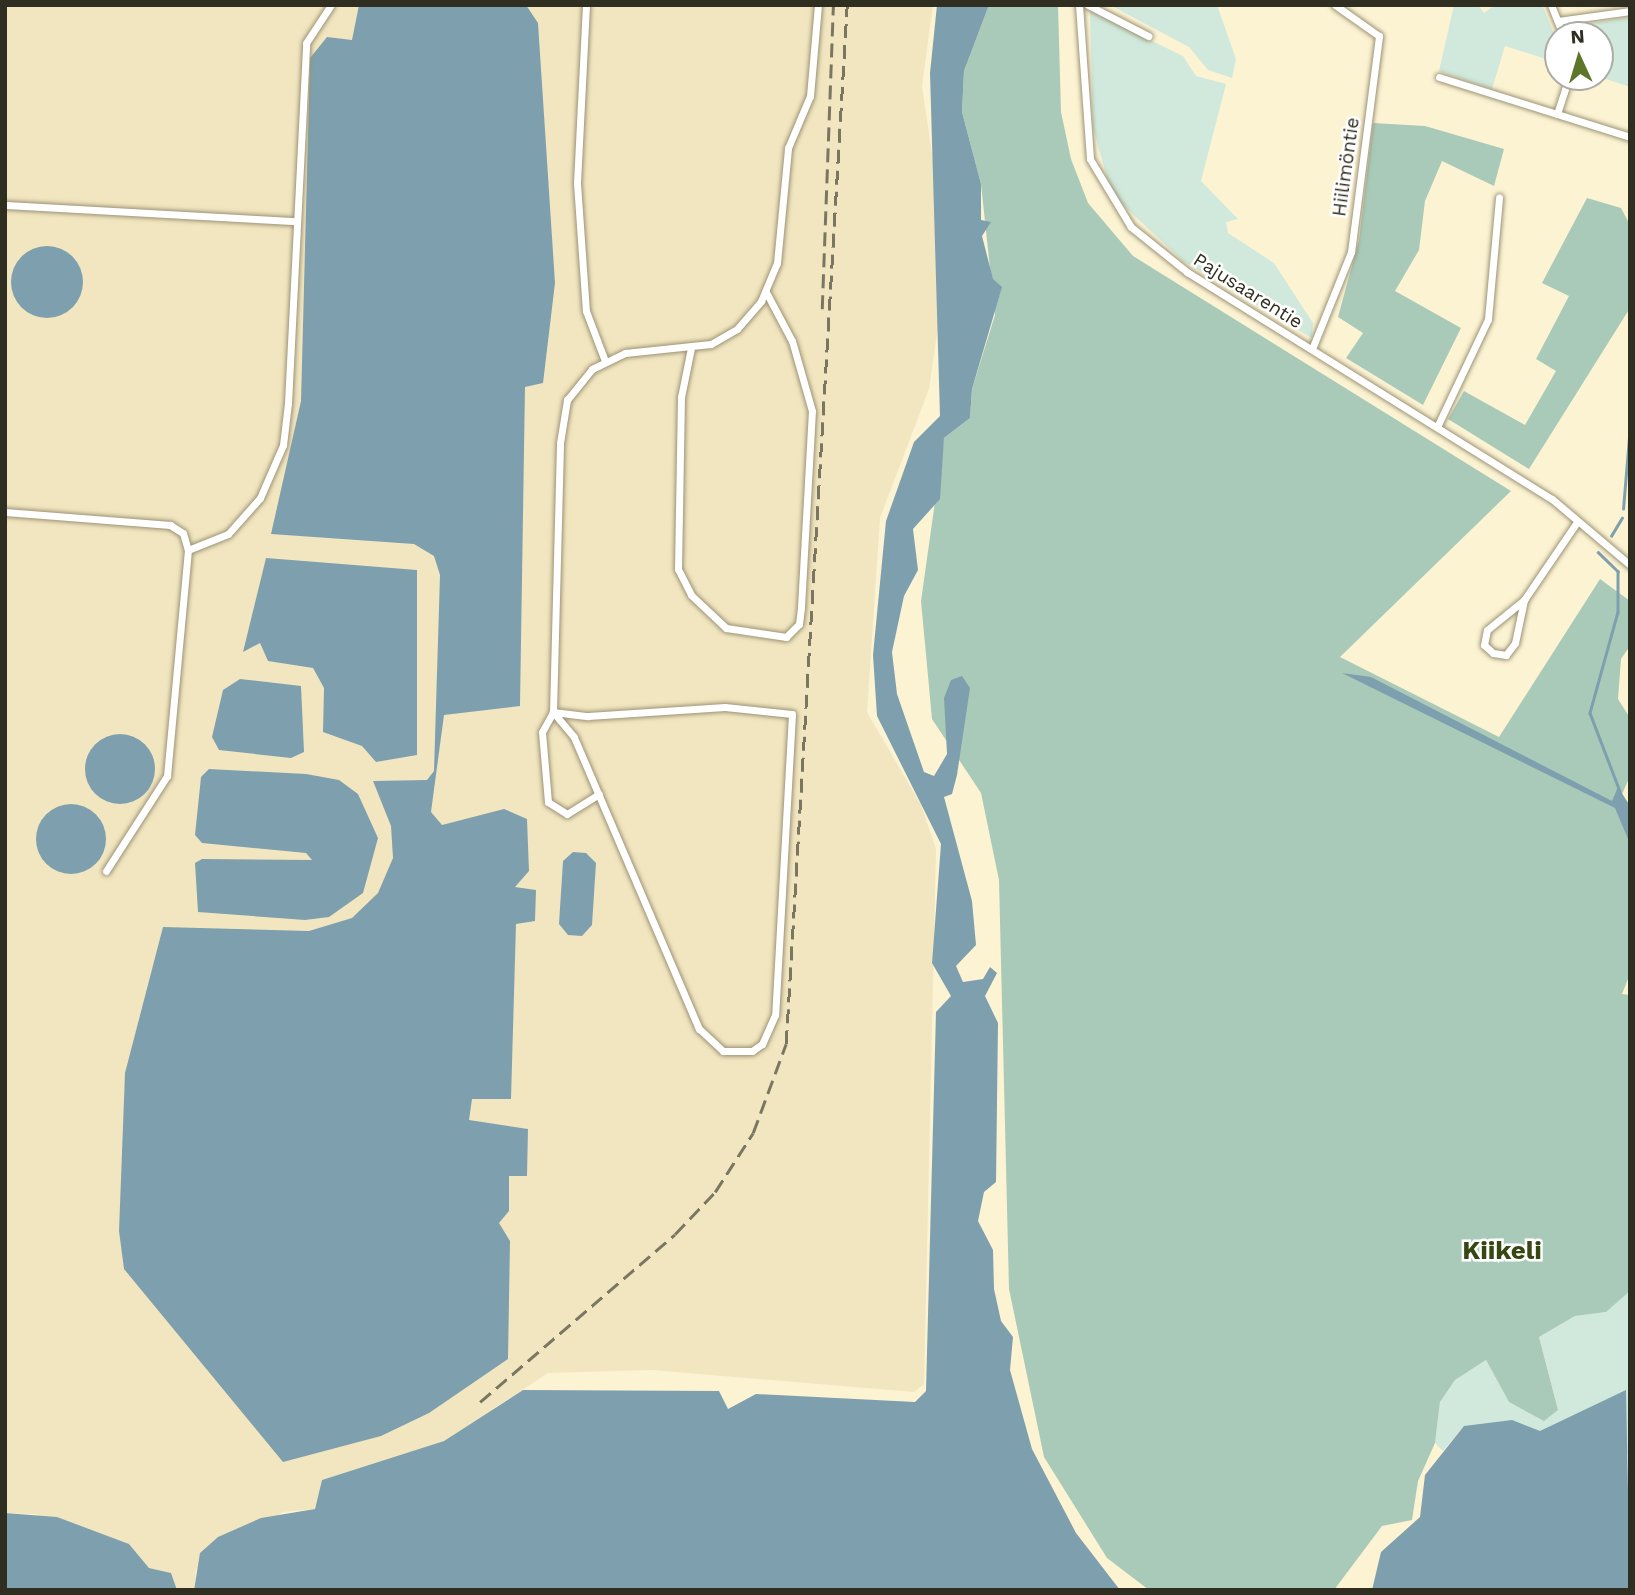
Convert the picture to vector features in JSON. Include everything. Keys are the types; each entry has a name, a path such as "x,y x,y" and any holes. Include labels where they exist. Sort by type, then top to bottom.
{"street":[{"path":"188,550 218,540 245,518 268,484 283,445 293,221 306,43 331,5"},
{"path":"586,5 577,183 588,321 605,361"},
{"path":"599,794 566,814 548,802 542,732 553,712 561,429 571,392 605,361 691,348 737,329 766,292 777,263 785,160 810,96 818,5"},
{"name":"Pajusaarentie","path":"1079,5 1084,129 1111,203 1157,251 1552,499 1630,565"},
{"path":"1088,5 1148,36"},
{"name":"Hiilimöntie","path":"1312,349 1351,252 1379,36 1335,5"},
{"path":"1551,5 1558,21 1630,11"},
{"path":"1439,77 1630,136"},
{"path":"1557,114 1564,91"},
{"path":"1437,427 1488,319 1499,197"},
{"path":"5,205 293,221"},
{"path":"691,348 681,397 678,569 691,595 726,628 786,637 799,624 801,607 812,411 792,341 766,292"},
{"path":"5,512 170,525 181,530 188,550 167,776 106,871"},
{"path":"1524,600 1515,643 1506,655 1493,653 1484,645 1487,630 1524,600 1577,522"},
{"path":"725,707 792,714 775,1015 762,1044 752,1051 723,1051 699,1029 574,737 553,712 588,716 725,707"}],"shaded area":[{"path":"5,5 933,5 922,86 938,194 941,306 929,389 880,518 867,712 921,805 936,849 924,1384 914,1392 652,1370 548,1373 444,1441 322,1480 315,1509 283,1512 196,1569 194,1590 177,1590 171,1573 149,1568 129,1544 35,1514 5,1513"}],"green space":[{"path":"989,5 1058,5 1061,112 1071,159 1088,203 1133,256 1511,491 1340,657 1499,737 1600,579 1630,601 1630,646 1621,659 1618,699 1630,718 1630,776 1616,808 1630,844 1630,974 1622,994 1630,995 1630,1291 1606,1312 1575,1316 1539,1337 1558,1410 1544,1421 1509,1402 1486,1360 1455,1380 1440,1402 1435,1443 1418,1481 1412,1520 1382,1526 1334,1590 1149,1590 1107,1558 1044,1457 1009,1289 999,880 981,793 932,719 921,601 944,438 970,418 972,389 995,315 981,184 962,112 964,71"},
{"path":"1110,5 1217,5 1236,59 1232,78 1208,70 1189,47"},
{"path":"1454,5 1478,5 1484,13 1495,5 1542,5 1549,21 1544,21 1544,59 1505,46 1492,89 1439,71"},
{"path":"1090,11 1183,56 1196,76 1226,84 1201,181 1238,219 1226,222 1228,233 1274,263 1313,323 1312,338 1183,261 1122,204 1108,181 1093,128"},
{"path":"1630,17 1630,87 1614,82 1614,21 1605,21"},
{"path":"1373,123 1425,126 1504,149 1494,186 1442,161 1425,201 1419,250 1395,291 1461,328 1423,405 1346,358 1363,333 1338,317 1359,240"},
{"path":"1587,198 1621,208 1630,225 1630,308 1529,469 1448,419 1464,391 1525,425 1556,371 1536,359 1569,296 1542,283"},
{"path":"1630,1291 1630,1455 1464,1426 1443,1451 1435,1443 1440,1402 1455,1380 1486,1360 1509,1402 1545,1420 1558,1410 1539,1337 1575,1316 1606,1312"}],"water":[{"path":"359,5 526,5 538,23 555,283 543,383 525,387 520,706 444,715 431,812 442,825 504,809 527,819 529,871 515,887 536,890 535,921 516,924 511,1099 472,1099 469,1120 528,1129 527,1176 509,1176 509,1211 499,1223 510,1241 508,1359 429,1413 381,1436 283,1462 124,1269 119,1231 125,1073 163,927 309,931 352,918 378,893 393,858 391,826 373,781 427,780 434,771 440,575 434,556 414,544 271,534 301,401 310,58 327,37 352,40"},
{"path":"937,5 989,5 964,71 962,112 981,184 981,220 991,222 982,236 993,279 1002,287 972,389 970,418 944,438 940,499 913,529 918,570 904,596 892,652 897,694 924,772 934,776 947,754 944,698 951,680 962,676 970,688 957,775 952,794 944,797 972,901 976,945 956,966 963,982 983,979 990,967 997,973 985,996 998,1023 996,1182 984,1192 978,1221 993,1250 994,1289 1001,1321 1013,1337 1010,1370 1032,1449 1076,1533 1120,1590 194,1590 200,1553 218,1537 261,1518 315,1509 322,1480 444,1441 523,1390 719,1391 728,1409 756,1394 915,1402 926,1391 936,1012 951,996 932,963 941,844 877,716 873,655 886,521 914,442 940,416 930,73"},
{"path":"40,246 54,246 73,256 83,275 83,289 73,308 54,318 40,318 21,308 11,289 11,275 21,256"},
{"path":"266,558 417,570 417,755 376,762 362,746 323,732 324,688 313,668 268,661 260,643 243,652"},
{"path":"1342,673 1371,677 1612,801 1618,787 1630,806 1630,844 1615,808"},
{"path":"240,679 301,686 304,752 291,758 219,750 212,737 223,690"},
{"path":"120,734 145,744 155,769 145,794 120,804 95,794 85,769 95,744"},
{"path":"209,769 306,774 339,780 358,794 378,838 363,893 329,917 305,920 198,912 195,863 202,859 312,860 306,853 202,843 195,835 201,777"},
{"path":"71,804 96,814 106,839 96,864 71,874 46,864 36,839 46,814"},
{"path":"573,852 586,853 596,863 592,925 582,936 568,935 559,924 563,861"},
{"path":"1626,1390 1630,1590 1372,1590 1381,1552 1420,1517 1425,1475 1464,1426 1512,1420 1540,1431"},
{"path":"5,1513 57,1517 129,1544 149,1568 171,1573 177,1590 5,1590"}],"waterway":[{"path":"1623,509 1630,426"},
{"path":"1611,536 1622,518"},
{"path":"1598,552 1618,571 1618,612 1590,713 1620,791"}],"railway":[{"path":"822,309 833,5"},
{"path":"480,1402 675,1234 715,1192 753,1133 786,1044 847,5"}],"district":[{"name":"Kiikeli","path":"1502,1251"}]}
